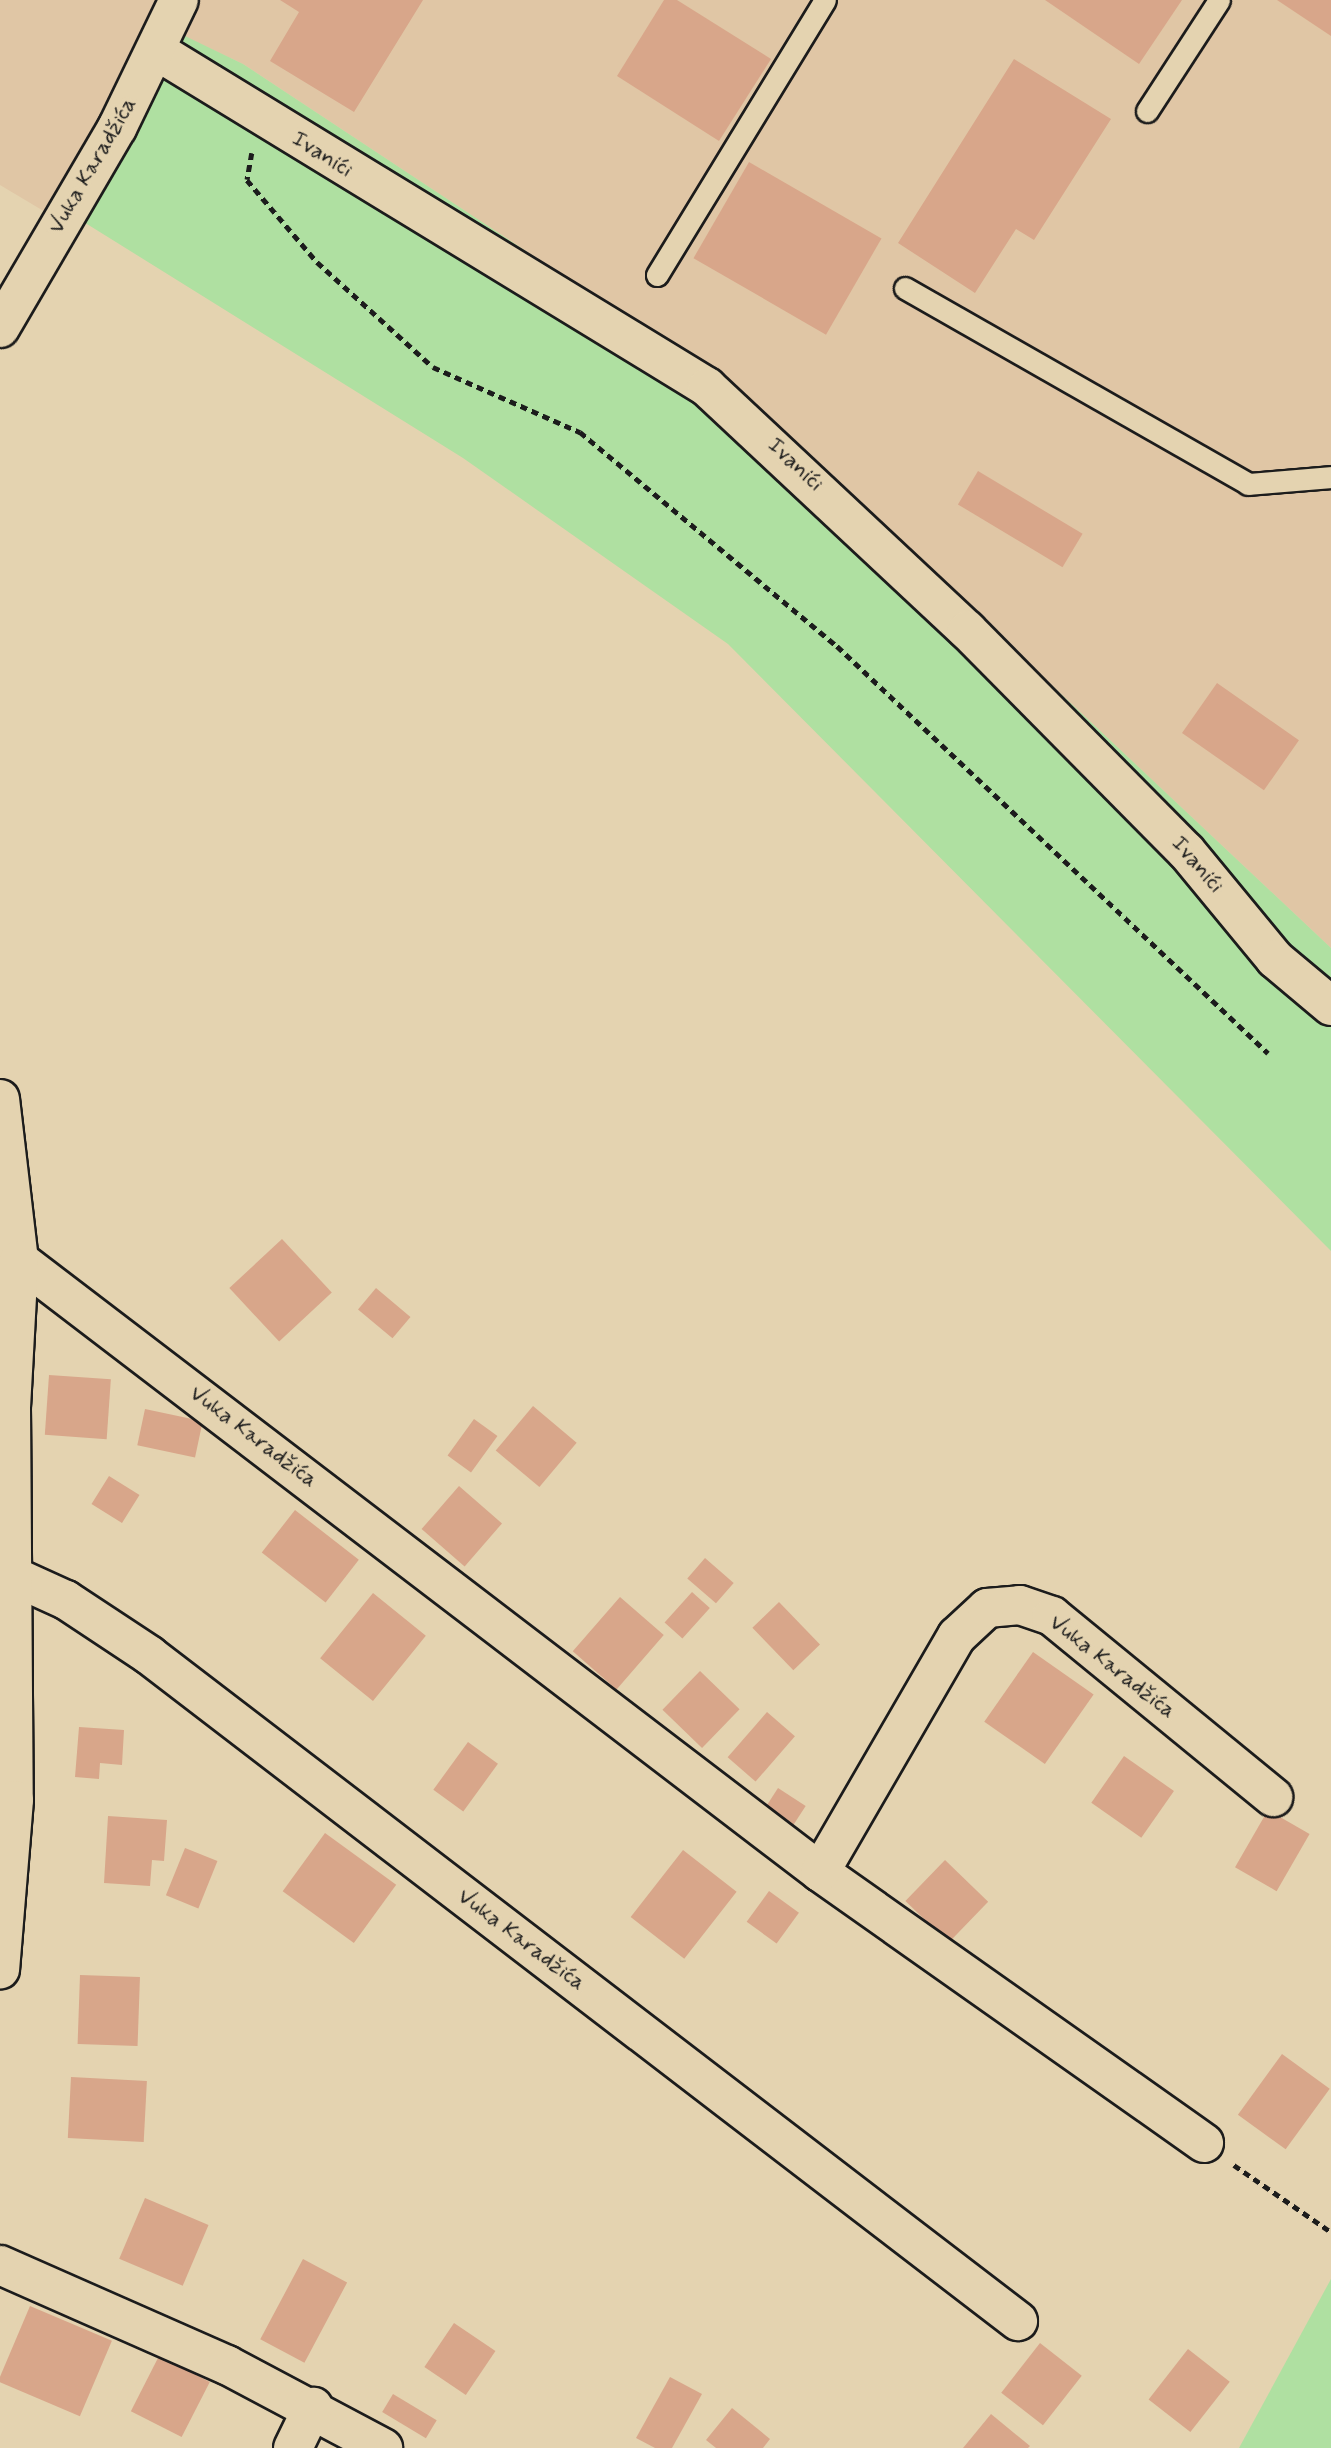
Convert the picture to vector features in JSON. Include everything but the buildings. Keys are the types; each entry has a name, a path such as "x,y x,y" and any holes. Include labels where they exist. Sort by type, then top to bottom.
{"street":[{"name":"Vuka Karadžića","path":"0,328 157,51 179,0"},
{"name":"Ivanići","path":"157,51 707,387 967,630 1186,851 1275,959 1331,1006"},
{"path":"0,1099 19,1260 5,1408 5,1519 13,1576 14,1800 0,1969"},
{"name":"Vuka Karadžića","path":"19,1260 820,1871 1204,2143"},
{"name":"Vuka Karadžića","path":"13,1576 66,1600 149,1655 1018,2321"},
{"name":"Vuka Karadžića","path":"820,1871 957,1636 987,1608 1020,1605 1052,1616 1273,1797"},
{"path":"0,2265 313,2407 383,2448"},
{"path":"293,2448 313,2407"}],"lane":[{"path":"657,275 825,0"},
{"path":"1147,111 1219,0"},
{"path":"905,288 1248,484 1331,477"}],"path":[{"path":"258,115 247,180 317,262 433,367 580,432 762,583 846,654 1268,1053"},
{"path":"1204,2143 1331,2232"}],"shaded area":[{"path":"0,0 1331,0 1331,948 742,394 243,64 156,23 52,216 0,185"}],"green space":[{"path":"156,22 243,64 742,394 1331,948 1331,1251 728,644 463,458 58,206"},
{"path":"1331,2279 1331,2448 1239,2448"}]}
